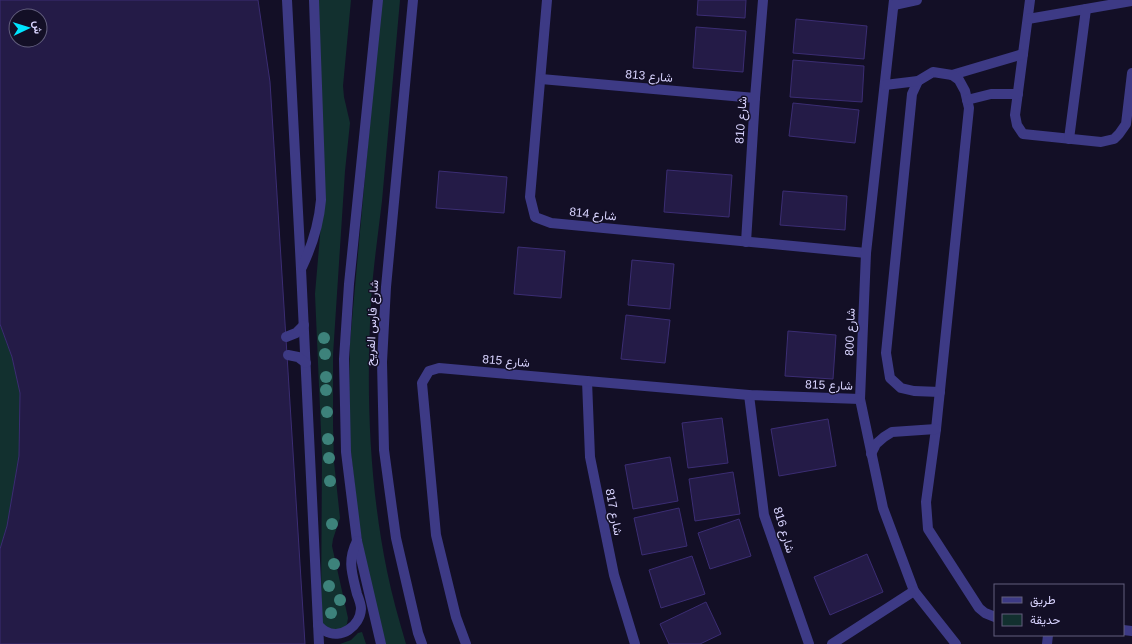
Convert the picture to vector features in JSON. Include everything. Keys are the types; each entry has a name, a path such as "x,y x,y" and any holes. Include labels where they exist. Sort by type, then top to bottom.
{"street":[{"path":"287,0 319,644"},
{"path":"301,269 310,251 316,232 321,200 314,0"},
{"name":"شارع فارس الفريح","path":"378,0 349,284 344,359 346,452 357,540 381,644"},
{"name":"شارع فارس الفريح","path":"413,0 386,287 382,362 384,450 396,538 418,633 422,644"},
{"name":"شارع 814","path":"547,0 530,197 534,217 550,223 866,254"},
{"name":"شارع 810","path":"746,242 763,0"},
{"path":"894,2 917,0"},
{"path":"1030,0 1015,115 1017,125 1023,134 1101,142 1114,138 1126,124 1132,73"},
{"path":"1028,20 1132,0"},
{"name":"شارع 800","path":"894,2 866,254 860,399 883,508 914,591 956,644"},
{"path":"1069,138 1086,9"},
{"path":"885,85 918,81 933,72 952,75 1023,54"},
{"path":"952,75 959,80 965,91 969,108 940,392 926,502 928,528 978,608 994,617"},
{"name":"شارع 813","path":"541,79 755,98"},
{"path":"918,81 912,94 886,352 890,378 901,388 914,391 940,392"},
{"path":"967,100 991,94 1018,94"},
{"path":"286,337 292,336 301,330 304,325"},
{"path":"288,355 298,357 306,363"},
{"name":"شارع 815","path":"466,644 456,617 436,535 422,383 429,371 439,368 587,382 749,394 860,399"},
{"name":"شارع 817","path":"587,382 590,457 614,575 635,644"},
{"name":"شارع 816","path":"749,394 764,515 809,644"},
{"path":"872,454 876,444 892,432 936,428"},
{"path":"318,625 326,632 336,634 346,632 354,626 359,618 361,608 351,567 353,549 357,540"},
{"path":"832,644 914,591"}],"green space":[{"path":"317,0 351,0 343,86 350,123 345,171 333,355 334,462 340,518 332,546 348,618 344,629 323,629 321,618 322,454 315,294 324,189"},
{"path":"381,0 400,0 382,201 371,302 369,370 370,437 376,504 381,538 391,590 406,644 386,644 371,589 359,525 350,444 350,342"},
{"path":"0,324 12,357 20,393 19,456 7,526 0,549"},
{"path":"362,632 366,644 340,644 351,640 358,633"}],"building":[{"path":"0,0 258,0 270,82 305,644 0,644 0,549 7,526 19,456 20,393 12,357 0,324"},
{"path":"698,0 746,0 745,18 697,15"},
{"path":"796,19 867,26 864,59 793,53"},
{"path":"696,27 746,31 743,72 693,68"},
{"path":"793,60 864,66 862,102 790,97"},
{"path":"793,103 859,110 855,143 789,136"},
{"path":"667,170 732,175 729,217 664,212"},
{"path":"439,171 507,177 504,213 436,208"},
{"path":"783,191 847,196 845,230 780,225"},
{"path":"518,247 565,251 561,298 514,294"},
{"path":"632,260 674,264 670,309 628,305"},
{"path":"626,315 670,320 665,363 621,359"},
{"path":"788,331 836,335 833,379 785,376"},
{"path":"722,418 728,463 688,468 682,423"},
{"path":"828,419 836,466 779,476 771,429"},
{"path":"670,457 678,501 633,509 625,465"},
{"path":"733,472 740,514 695,521 689,479"},
{"path":"679,508 687,546 642,555 634,518"},
{"path":"739,519 751,556 710,569 698,533"},
{"path":"867,554 883,592 830,615 814,577"},
{"path":"692,556 705,594 661,608 649,570"},
{"path":"706,602 721,634 700,644 669,644 660,624"}]}
